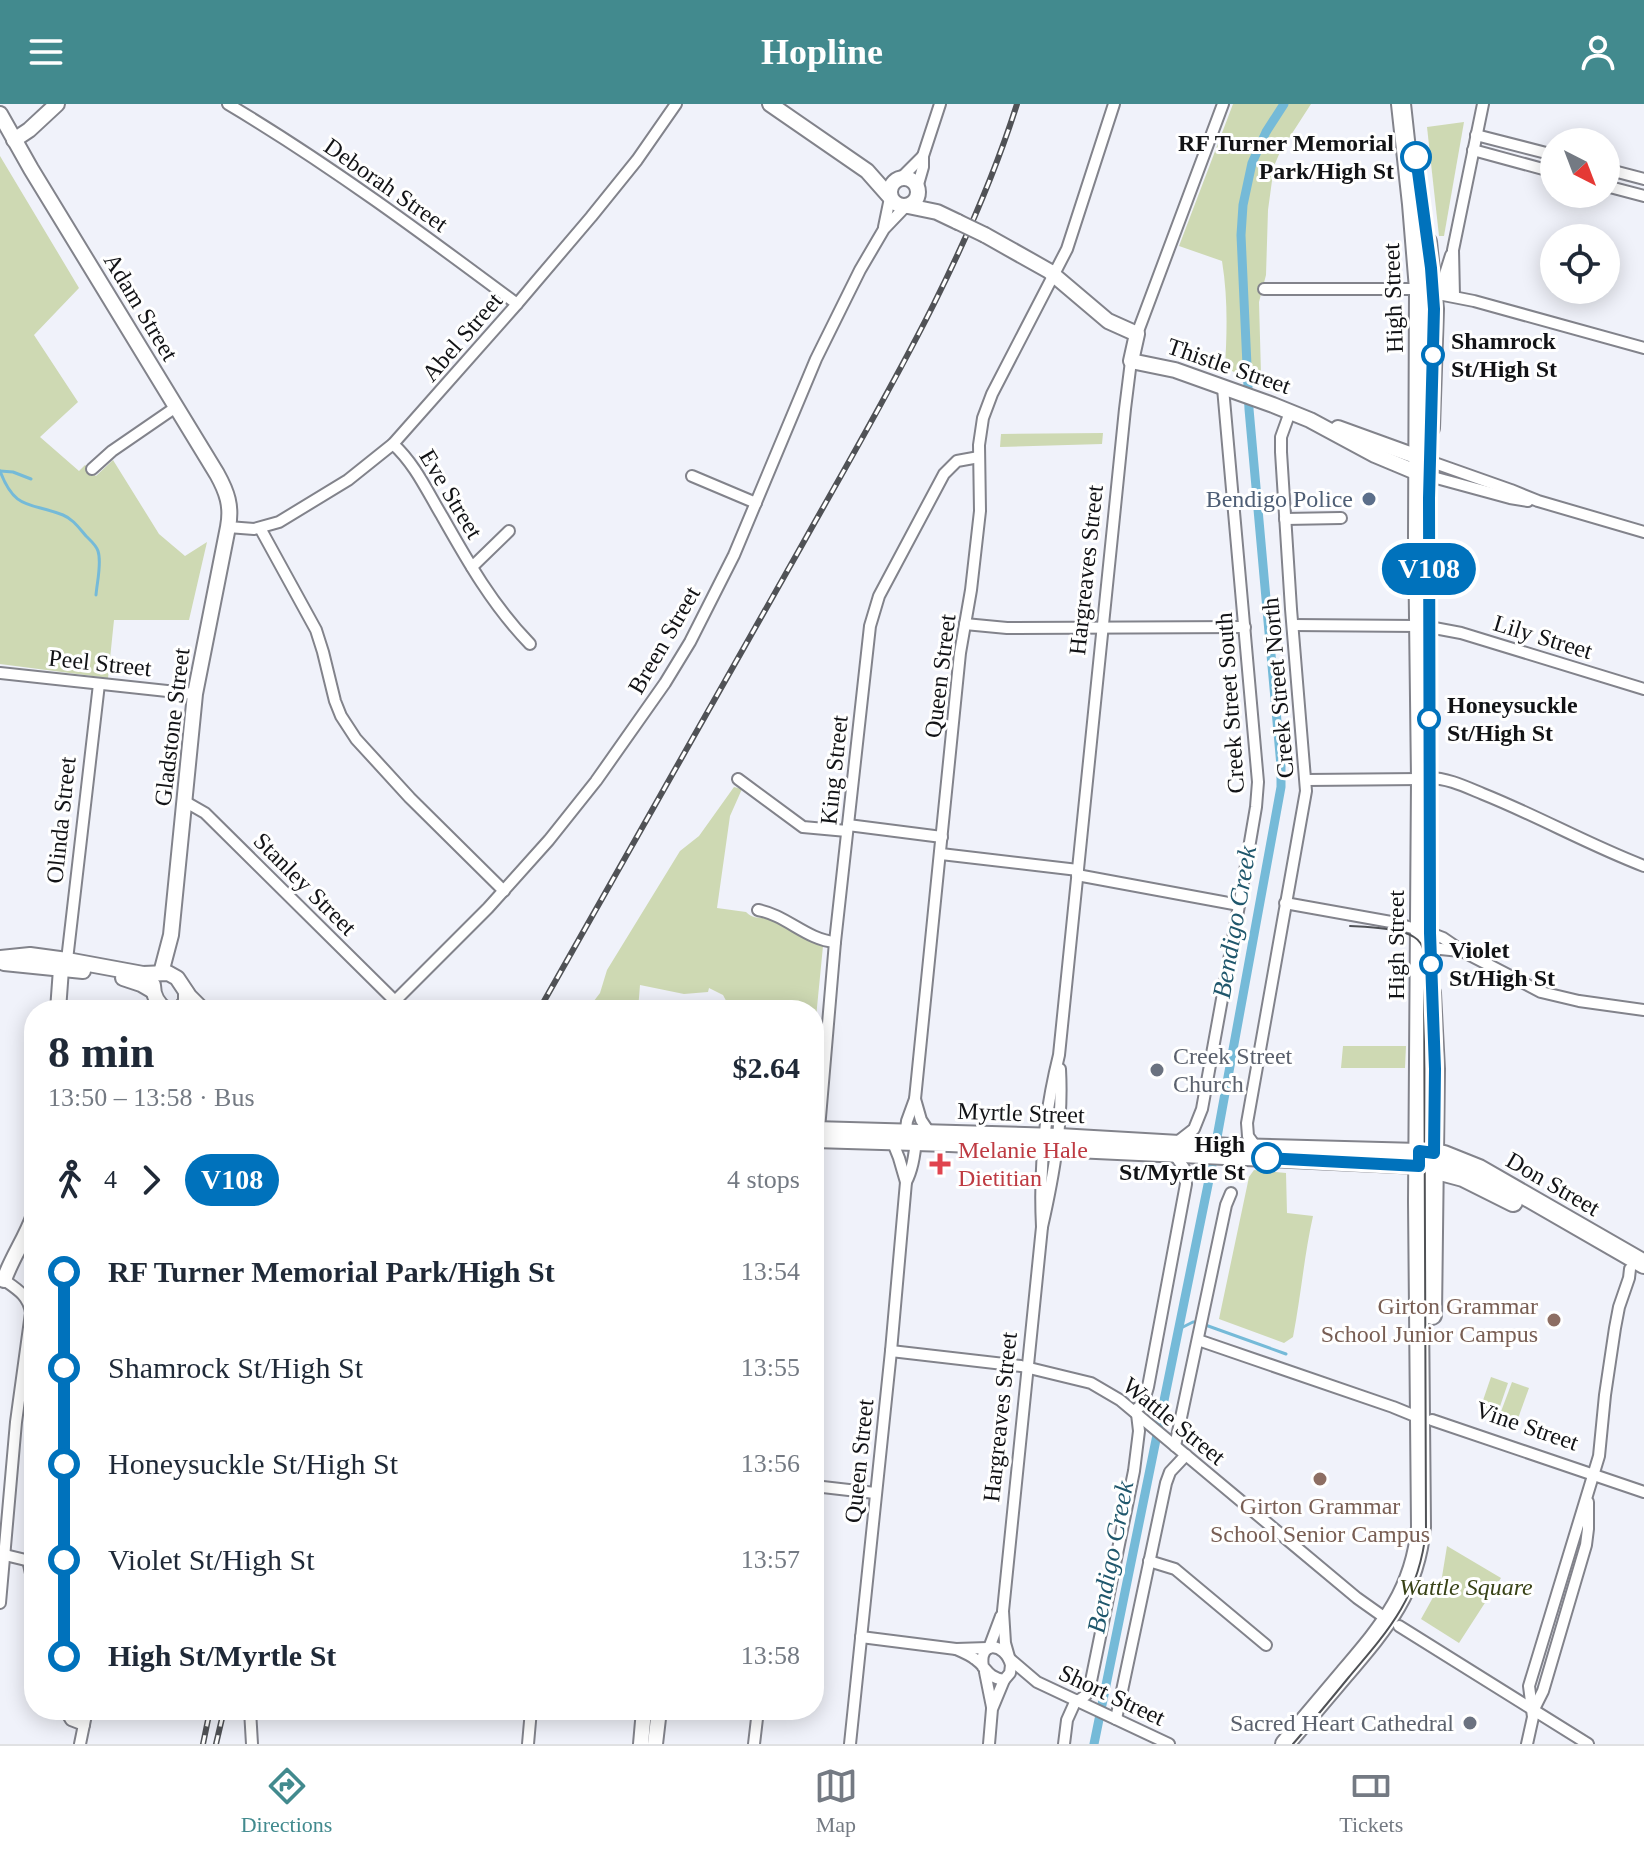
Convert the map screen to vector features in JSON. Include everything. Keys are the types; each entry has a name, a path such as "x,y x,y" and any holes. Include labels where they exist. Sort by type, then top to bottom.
{"highway":[{"name":"High Street","path":"1401,104 1415,226 1437,293"},
{"name":"High Street","path":"1300,1744 1394,1623 1426,1535 1422,1481 1426,1419 1424,467 1437,293 1409,104"},
{"name":"High Street","path":"1426,1159 1420,1396 1426,1419"},
{"name":"Don Street","path":"1426,1159 1639,1265"},
{"name":"High Street","path":"1285,1744 1394,1623"}],"main road":[{"path":"14,140 57,104"},
{"path":"770,104 867,171 897,205 907,206 917,198 917,189 909,179 867,171"},
{"name":"Adam Street","path":"0,114 226,492 230,506 228,527"},
{"path":"890,197 890,188 900,178"},
{"name":"Thistle Street","path":"917,189 937,212"},
{"name":"Thistle Street","path":"907,206 937,212 1016,250 1055,275 1103,317 1137,334"},
{"name":"Hargreaves Street","path":"1131,361 1137,334"},
{"name":"Thistle Street","path":"1131,361 1175,370 1341,429 1424,467"},
{"name":"Gladstone Street","path":"159,1000 155,980 160,974 171,935 195,694 228,527"},
{"name":"Gladstone Street","path":"171,935 182,985"},
{"path":"0,960 172,975 195,1000"},
{"path":"66,967 141,984 157,1000"},
{"name":"Olinda Street","path":"62,1000 66,967"},
{"path":"182,985 186,1000"},
{"name":"Myrtle Street","path":"824,1138 911,1137 1426,1159"},
{"name":"Myrtle Street","path":"1230,1151 1256,1147 1426,1159"},
{"path":"2,1283 24,1240"},
{"path":"2,1283 24,1253"},
{"path":"641,1744 643,1720"},
{"path":"655,1744 658,1720"}],"street":[{"name":"Deborah Street","path":"228,104 395,213 517,304"},
{"name":"Abel Street","path":"228,527 260,528 279,522 337,487 393,444 625,176 676,104"},
{"path":"917,189 923,156 940,104"},
{"path":"1055,275 1070,241 1114,104"},
{"name":"Hargreaves Street","path":"1137,334 1223,104"},
{"path":"1437,293 1451,255 1483,104"},
{"path":"1476,135 1540,151"},
{"path":"1473,150 1540,168"},
{"path":"900,178 923,156"},
{"path":"1620,173 1644,179"},
{"path":"1620,190 1644,196"},
{"name":"Breen Street","path":"884,229 890,197"},
{"name":"Breen Street","path":"396,1000 504,891 576,807 665,683 690,642 734,555 816,359 860,270 884,229 907,206"},
{"path":"1429,255 1440,262 1451,255"},
{"name":"Queen Street","path":"906,1182 910,1175 909,1111 915,1099 960,653 980,511 981,429 992,394 1055,275"},
{"path":"1264,289 1437,293 1644,348"},
{"name":"Hargreaves Street","path":"1009,1658 1003,1611 1051,1143 1050,1092 1059,1055 1131,361"},
{"name":"Creek Street South","path":"1174,1149 1195,1127 1200,1114 1239,905 1258,782 1224,388"},
{"path":"92,469 112,451 176,407"},
{"name":"Creek Street North","path":"1256,1147 1248,1136 1247,1123 1306,791 1281,444 1290,412"},
{"name":"Eve Street","path":"393,444 416,471 498,608 530,644"},
{"name":"King Street","path":"824,1050 867,640 874,610 944,474 957,461 979,457"},
{"name":"Thistle Street","path":"1424,467 1511,490 1644,532"},
{"path":"692,476 756,503"},
{"path":"1285,519 1341,518"},
{"path":"260,528 316,630 335,701 348,727 370,755 504,891"},
{"path":"472,567 509,531"},
{"path":"965,624 1007,628 1245,627"},
{"name":"Lily Street","path":"1293,625 1424,626 1461,633 1644,689"},
{"name":"Peel Street","path":"0,675 195,694"},
{"name":"Olinda Street","path":"66,967 99,684"},
{"path":"738,779 803,827 942,837"},
{"path":"1306,780 1448,780 1644,866"},
{"name":"Stanley Street","path":"184,801 205,813 394,1000"},
{"path":"941,854 1078,873 1239,905"},
{"path":"1285,903 1399,924 1425,940 1443,938 1541,992 1644,1010"},
{"path":"758,910 779,916 825,941 835,942"},
{"name":"Queen Street","path":"850,1744 906,1182 899,1158 922,1121 915,1099"},
{"path":"1064,1744 1067,1720 1077,1700 1086,1695 1090,1686 1134,1471 1139,1431 1136,1412 1144,1402 1148,1387 1186,1184 1184,1168 1174,1149"},
{"path":"1171,1442 1202,1324 1231,1193"},
{"path":"1527,1744 1533,1722 1529,1686 1600,1453 1615,1328 1639,1265"},
{"path":"2,1283 24,1296"},
{"name":"Vine Street","path":"1198,1340 1644,1492"},
{"name":"Wattle Street","path":"891,1351 1010,1364 1098,1385 1136,1412 1357,1598 1588,1744"},
{"path":"0,1603 3,1549 24,1364"},
{"path":"1393,1407 1409,1404 1420,1396"},
{"path":"1113,1718 1167,1480 1170,1472 1186,1455"},
{"path":"824,1487 875,1493"},
{"path":"3,1549 24,1558"},
{"path":"1149,1561 1175,1569 1266,1645"},
{"name":"Hargreaves Street","path":"989,1648 1003,1611"},
{"path":"861,1637 956,1649 1001,1648 1009,1658 1011,1670 992,1709"},
{"path":"989,1648 983,1656 992,1709 989,1744"},
{"path":"956,1649 973,1658 990,1676 1004,1680"},
{"name":"Short Street","path":"1009,1658 1037,1682"},
{"name":"Short Street","path":"1004,1680 1037,1682 1169,1744"},
{"path":"80,1744 85,1720"},
{"path":"251,1720 252,1744"},
{"path":"528,1744 530,1720"},
{"path":"754,1744 757,1720"}],"green space":[{"path":"1233,104 1311,104 1274,166 1268,210 1266,275 1259,302 1261,374 1266,386 1225,368 1226,315 1222,261 1179,246"},
{"path":"1464,122 1444,236 1439,236 1427,127"},
{"path":"0,156 79,288 34,335 78,402 40,437 79,471 85,465 96,476 113,460 159,534 185,556 207,542 189,620 114,620 108,678 0,664"},
{"path":"1103,433 1102,444 1000,447 1001,434"},
{"path":"734,787 742,789 730,816 717,908 777,920 823,946 818,1000 726,1000 723,995 709,988 708,992 684,994 640,985 639,1000 595,1000 607,970 680,851 699,836"},
{"path":"1343,1046 1406,1046 1405,1068 1341,1068"},
{"path":"1254,1170 1286,1173 1287,1213 1313,1216 1293,1337 1284,1343 1219,1319 1249,1177"},
{"path":"1491,1377 1508,1383 1496,1418 1479,1412"},
{"path":"1512,1382 1529,1388 1516,1424 1499,1417"},
{"name":"Wattle Square","path":"1447,1546 1501,1578 1459,1643 1421,1619 1441,1583"}],"waterway":[{"name":"Bendigo Creek","path":"1094,1744 1211,1170 1281,787 1249,409 1241,235 1243,205 1252,163 1266,132 1284,104"},
{"path":"0,471 18,499 67,517 94,545 100,561 96,595"},
{"path":"0,471 31,479"},
{"path":"1179,1329 1197,1322 1286,1354"}],"tram line":[{"path":"1293,1744 1390,1627 1417,1574 1426,1531 1424,953 1420,942 1408,934 1384,928 1350,926"}],"railway":[{"path":"545,1000 921,330 974,219 1017,104"},
{"path":"203,1744 208,1720"},
{"path":"216,1744 222,1720"}],"bus line":[{"name":"V108","path":"1267,1158 1419,1166 1419,1151 1434,1153 1429,498 1434,309 1416,157"}],"place":[{"name":"RF Turner Memorial Park/High St","path":"1416,157"},
{"name":"Shamrock St/High St","path":"1433,355"},
{"name":"Bendigo Police","path":"1369,499"},
{"name":"Honeysuckle St/High St","path":"1429,719"},
{"name":"Violet St/High St","path":"1431,964"},
{"name":"Creek Street Church","path":"1157,1070"},
{"name":"High St/Myrtle St","path":"1267,1158"},
{"name":"Melanie Hale Dietitian","path":"940,1164"},
{"name":"Girton Grammar School Junior Campus","path":"1554,1320"},
{"name":"Girton Grammar School Senior Campus","path":"1320,1479"},
{"name":"Sacred Heart Cathedral","path":"1470,1723"}]}
